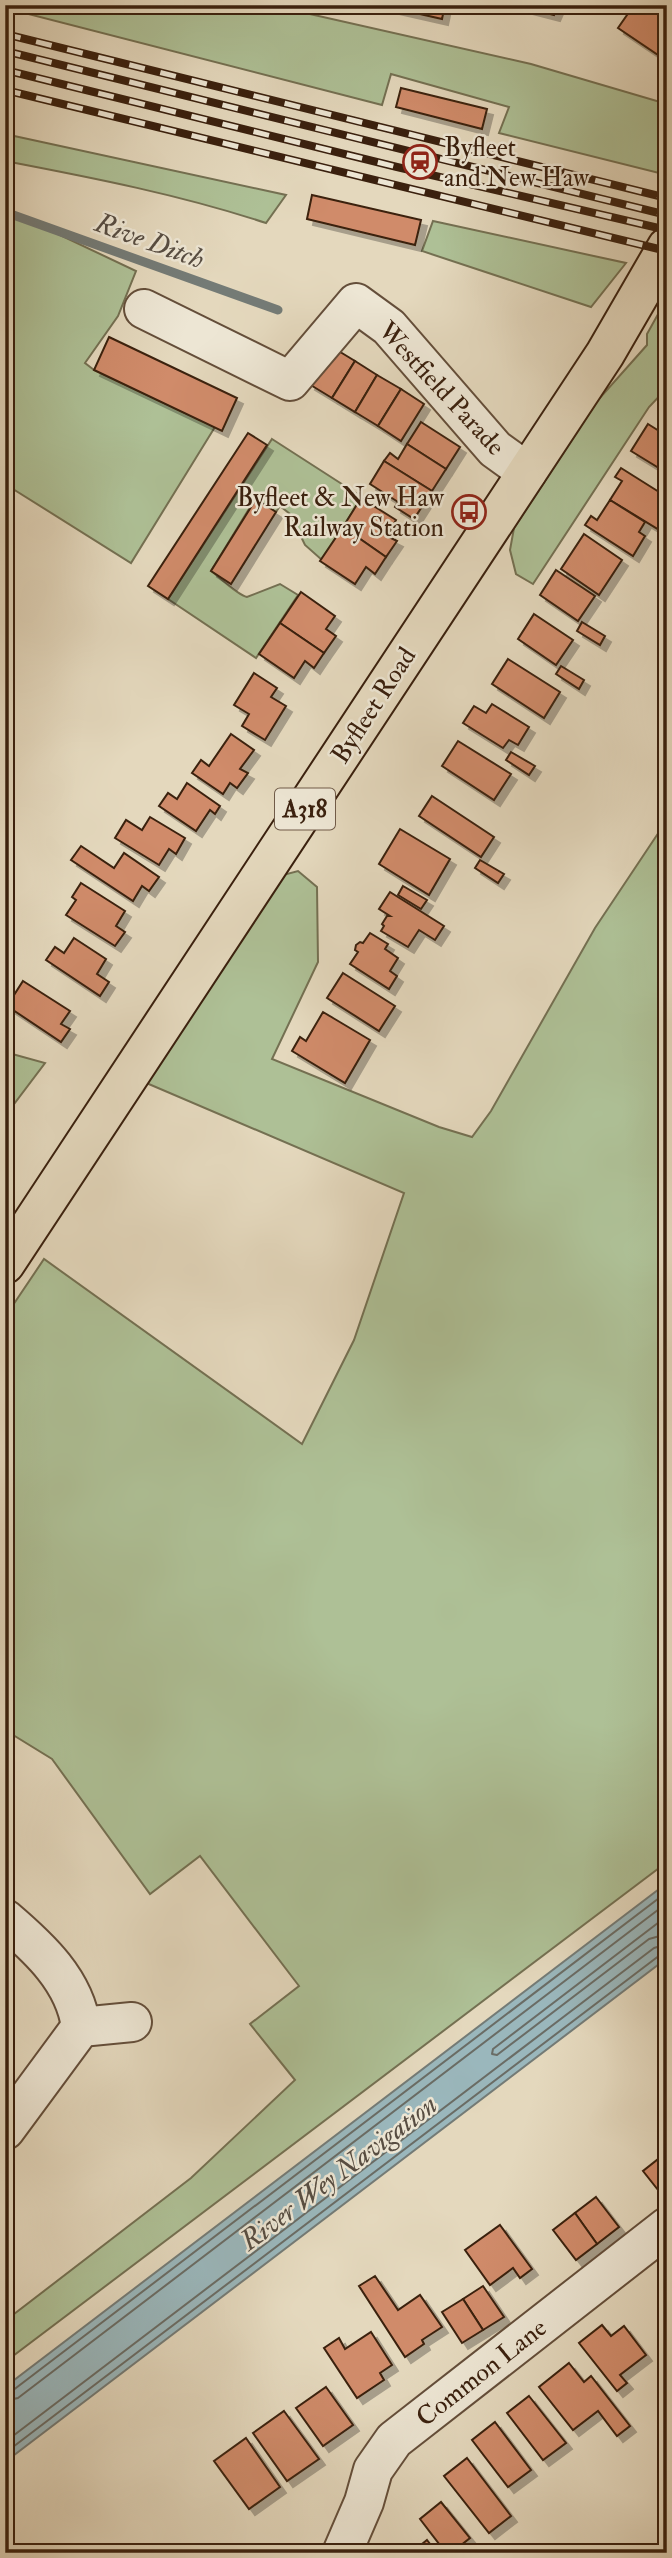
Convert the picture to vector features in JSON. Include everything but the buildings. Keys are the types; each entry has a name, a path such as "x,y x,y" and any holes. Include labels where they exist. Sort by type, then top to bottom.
{"main road":[{"name":"Byfleet Road","path":"5,1265 605,354 667,247"}],"street":[{"name":"Westfield Parade","path":"144,309 290,382 356,303 388,327 495,449 527,472"},
{"path":"5,1919 38,1947 67,1984 79,2009 81,2028 5,2130"},
{"path":"81,2028 132,2022"},
{"name":"Common Lane","path":"342,2553 364,2502 373,2470 394,2440 667,2227"}],"green space":[{"path":"5,5 270,5 531,64 667,104 667,175 499,133 509,107 391,74 382,105 5,8"},
{"path":"5,134 286,195 266,223 170,196 5,161"},
{"path":"5,209 136,271 118,316 85,363 94,370 215,427 131,563 5,484"},
{"path":"433,221 626,263 591,307 422,251"},
{"path":"667,298 667,388 649,407 533,584 516,574 510,550 514,528 598,400 647,345 647,334"},
{"path":"272,439 362,497 322,560 305,545 290,514 280,506 276,512 255,499 211,571 247,597 280,584 298,595 256,658 168,599"},
{"path":"667,820 667,1862 5,2362 5,2321 191,2178 295,2080 250,2024 299,1986 200,1856 150,1894 52,1759 5,1730 5,1317 44,1259 302,1444 354,1340 404,1193 144,1082 283,875 298,871 317,887 318,962 272,1059 439,1127 472,1137 491,1111 595,928"},
{"path":"5,1052 45,1063 5,1116"}],"water":[{"name":"River Wey Navigation","path":"667,1883 667,1958 5,2462 5,2387"}],"waterway":[{"name":"Rive Ditch","path":"5,212 278,310"}],"railway":[{"path":"5,34 667,198"},
{"path":"5,51 667,215"},
{"path":"5,70 397,167 667,230"},
{"path":"5,90 667,251"}],"place":[{"name":"Byfleet and New Haw","path":"420,162"},
{"name":"Byfleet & New Haw Railway Station","path":"469,512"}]}
